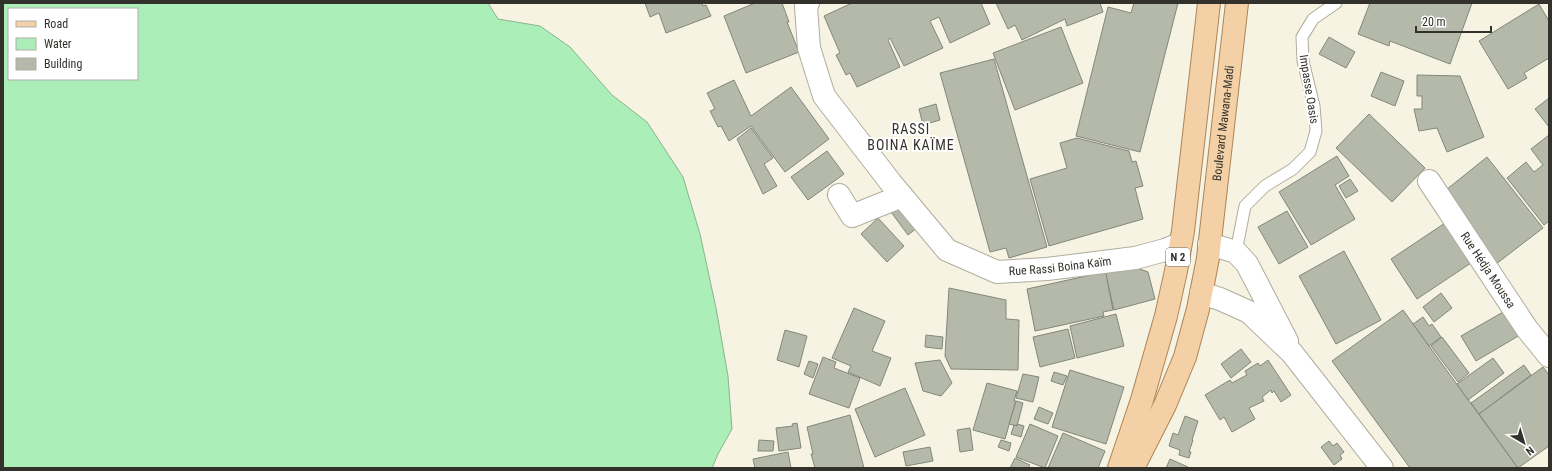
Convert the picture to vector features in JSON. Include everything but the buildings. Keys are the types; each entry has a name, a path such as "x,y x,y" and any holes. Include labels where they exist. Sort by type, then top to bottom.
{"main road":[{"name":"Boulevard Mawana-Madi","path":"1119,468 1142,400 1166,316 1193,244 1211,71 1205,39 1209,3"},
{"name":"Boulevard Mawana-Madi","path":"1201,293 1189,271 1237,3"},
{"path":"1133,468 1165,405 1185,357 1201,293"}],"street":[{"name":"Rue Rassi Boina Kaïm","path":"808,3 806,7 809,48 824,96 902,196 947,250 997,272 1048,269 1135,258 1193,244"},
{"name":"Rue Hédja Moussa","path":"1429,181 1527,329 1549,356"},
{"path":"838,194 852,216 902,196"},
{"path":"1193,244 1236,252 1247,264 1292,353"},
{"path":"1201,293 1220,299 1249,312 1292,353 1382,468"}],"lane":[{"name":"Impasse Oasis","path":"1236,252 1245,206 1265,186 1293,169 1310,152 1316,131 1314,106 1303,61 1302,37 1313,19 1336,3"}],"water":[{"path":"3,3 488,3 498,19 540,26 570,47 612,95 647,122 683,177 700,234 716,308 728,376 732,429 712,468 3,468"}],"district":[{"name":"RASSI BOINA KAÏME","path":"911,138"}]}
